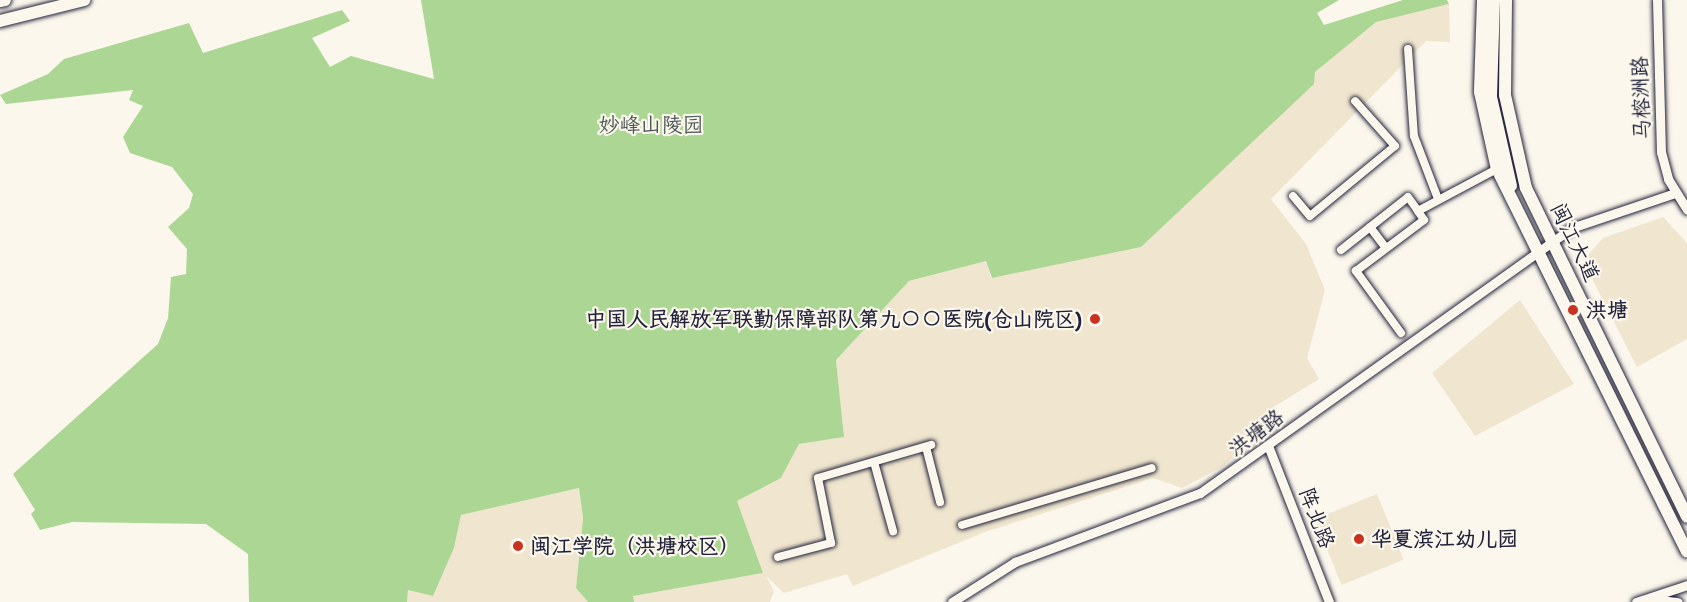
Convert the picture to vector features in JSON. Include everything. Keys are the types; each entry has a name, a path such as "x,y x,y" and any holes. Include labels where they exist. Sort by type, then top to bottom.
{"main road":[{"path":"0,1 5,0"},
{"path":"0,21 84,0"},
{"path":"1483,0 1480,92 1497,169 1520,216"},
{"path":"1496,0 1491,103 1520,216"},
{"path":"1496,0 1497,110 1504,147 1526,188"},
{"name":"闽江大道","path":"1506,0 1505,101 1526,188 1687,517"},
{"name":"闽江大道","path":"1520,216 1687,551"}],"street":[{"name":"马榕洲路","path":"1658,0 1660,138 1675,193 1687,210"},
{"path":"1408,48 1414,136 1438,199"},
{"path":"1293,195 1310,216 1395,146 1355,101"},
{"path":"1418,211 1497,169"},
{"name":"洪塘路","path":"952,602 1024,558 1180,503 1269,448 1571,228 1675,193"},
{"path":"1341,250 1408,197 1424,220 1356,271 1401,333"},
{"path":"1370,227 1386,248"},
{"path":"778,557 831,543 818,478 929,446 940,502"},
{"name":"阵北路","path":"1269,448 1329,602"},
{"path":"874,462 893,531"},
{"path":"962,525 1152,468"},
{"path":"1640,601 1687,585"},
{"path":"1640,601 1678,602"}],"shaded area":[{"name":"中国人民解放军联勤保障部队第九〇〇医院(仓山院区)","path":"1449,4 1450,42 1426,41 1271,199 1306,244 1325,290 1307,358 1319,379 1272,408 1264,432 1222,467 1182,488 1153,478 985,532 853,586 847,574 784,593 766,576 774,591 770,602 634,602 632,596 763,573 737,501 781,478 799,444 844,437 836,360 909,281 986,261 991,278 1141,247 1315,72 1376,21"},
{"path":"1663,217 1687,243 1687,339 1637,367 1583,261 1603,238"},
{"path":"1520,300 1574,384 1475,436 1432,373"},
{"name":"闽江学院（洪塘校区）","path":"579,488 583,518 576,588 588,602 407,602 408,590 433,596 454,548 461,515"},
{"name":"华夏滨江幼儿园","path":"1377,494 1404,560 1341,585 1315,519"}],"green space":[{"name":"妙峰山陵园","path":"421,0 1339,0 1317,13 1324,25 1403,0 1447,0 1449,4 1376,22 1315,72 1314,84 1141,247 992,278 986,261 909,281 836,360 844,437 799,444 781,478 737,501 763,573 633,596 634,602 588,602 576,588 583,518 579,488 461,515 454,548 433,596 408,590 407,602 249,602 248,554 206,524 72,522 40,530 31,514 35,510 13,474 158,344 168,318 171,277 186,274 187,249 168,227 189,208 193,194 172,167 130,153 123,137 143,106 129,100 133,90 6,104 0,95 48,74 64,59 189,23 203,53 342,10 350,21 312,38 330,67 351,56 434,79"}],"place":[{"name":"洪塘","path":"1573,310"},
{"name":"中国人民解放军联勤保障部队第九〇〇医院(仓山院区)","path":"1095,319"},
{"name":"华夏滨江幼儿园","path":"1359,539"},
{"name":"闽江学院（洪塘校区）","path":"518,546"}]}
